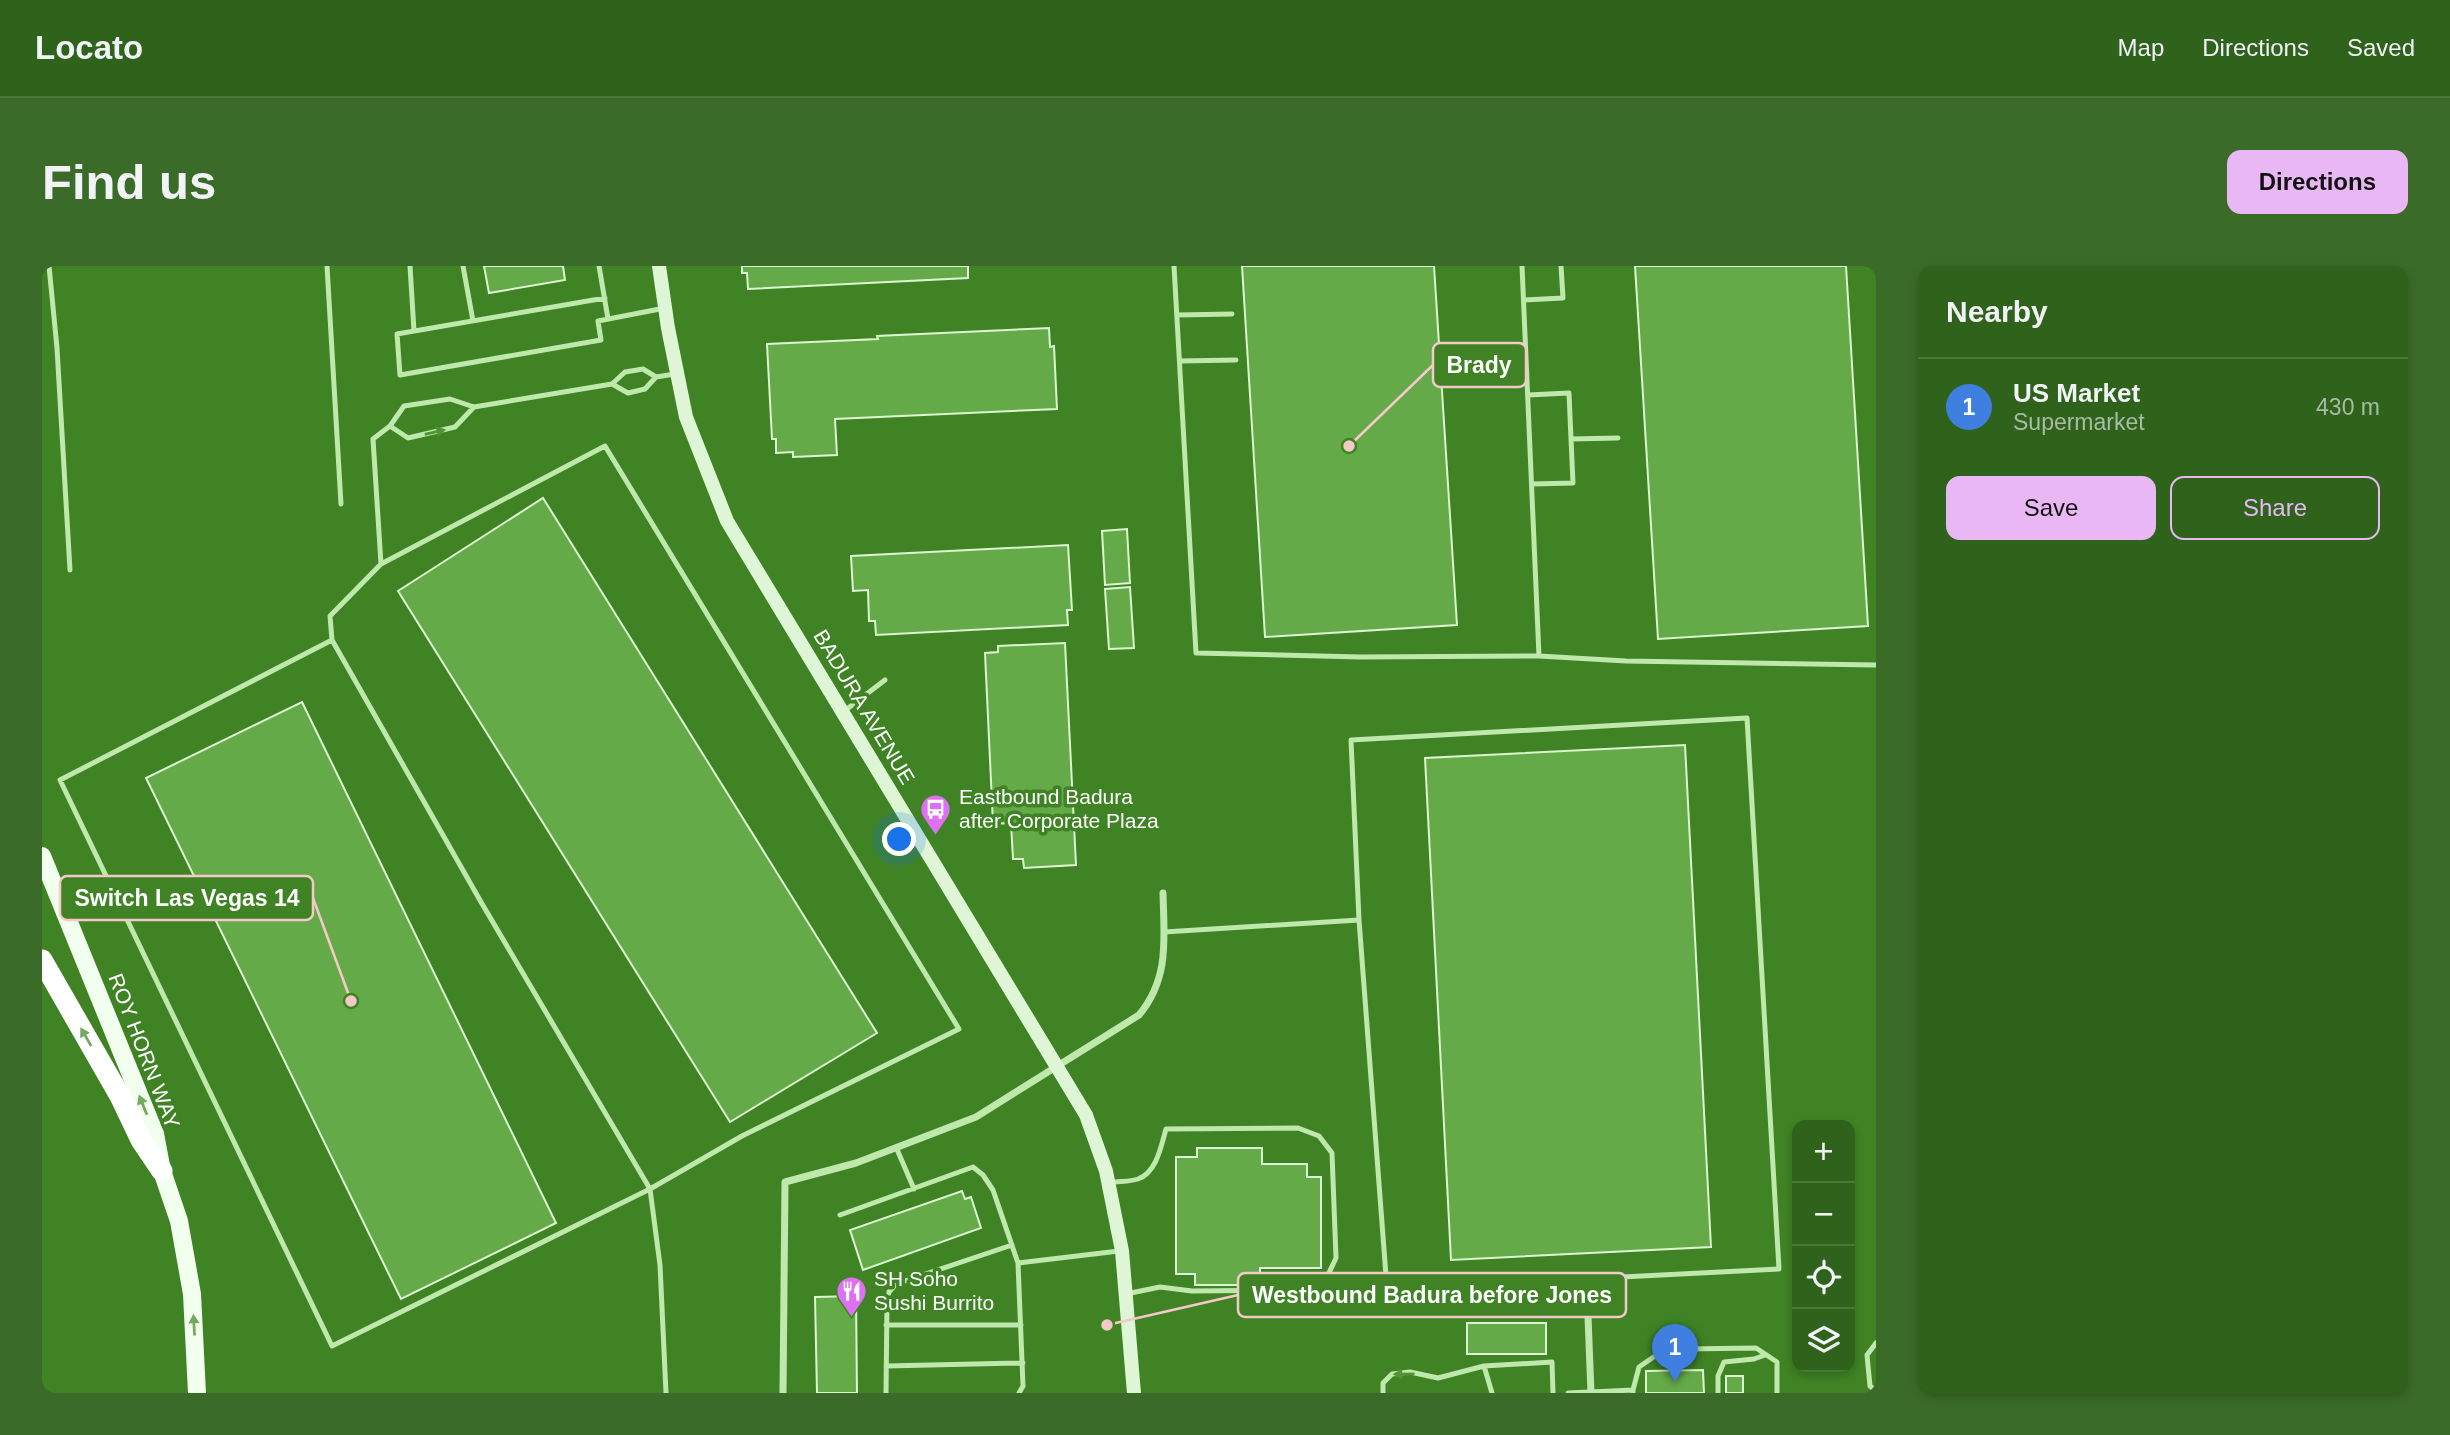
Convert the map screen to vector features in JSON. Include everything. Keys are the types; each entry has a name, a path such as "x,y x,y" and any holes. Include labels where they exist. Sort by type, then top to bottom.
{"highway":[{"path":"42,960 120,1096 141,1140 162,1171"}],"main road":[{"name":"BADURA AVENUE","path":"659,266 686,417 727,521 1086,1115 1108,1183 1122,1251 1134,1393"},
{"name":"ROY HORN WAY","path":"42,856 155,1134 162,1171 179,1221 192,1294 197,1392"}],"street":[{"path":"783,1393 785,1182 856,1163 975,1117 1139,1015 1149,1003 1160,981 1164,953 1163,893"},
{"path":"1588,1317 1591,1392"}],"lane":[{"path":"48,266 57,348 70,570"},
{"path":"327,266 341,504"},
{"path":"410,266 414,331"},
{"path":"463,266 473,321"},
{"path":"599,266 608,319"},
{"path":"1174,266 1196,653 1360,657 1539,656 1626,661 1876,665"},
{"path":"1522,266 1539,656"},
{"path":"1524,300 1563,298 1561,266"},
{"path":"605,298 397,334 400,376 601,340 598,321 665,308"},
{"path":"1177,315 1232,314"},
{"path":"1180,361 1236,360"},
{"path":"381,564 373,439 390,426 404,406 450,399 474,407 612,384 625,372 643,369 656,377"},
{"path":"612,384 628,393 645,389 656,377 678,373"},
{"path":"1528,395 1569,393 1573,484 1532,484"},
{"path":"390,426 408,438 456,427 474,407"},
{"path":"1571,439 1618,438"},
{"path":"332,640 60,780 332,1346 650,1189 742,1136 959,1029 606,446 381,564 330,616 332,640 481,902 650,1189 660,1265 666,1393"},
{"path":"843,712 885,680"},
{"path":"1747,718 1779,1269 1387,1289 1359,920 1351,740 1747,718"},
{"path":"1164,932 1359,920"},
{"path":"1108,1183 1139,1178 1149,1171 1158,1157 1166,1129 1298,1128 1319,1136 1332,1153 1336,1258 1327,1277 1310,1290 1192,1291 1160,1287 1126,1294"},
{"path":"896,1147 914,1188"},
{"path":"840,1215 973,1167 983,1175 993,1190 1018,1263 1023,1363 1023,1386 1019,1393"},
{"path":"886,1393 889,1292 896,1284 1012,1245"},
{"path":"1018,1263 1122,1251"},
{"path":"1587,1279 1588,1317"},
{"path":"886,1325 1021,1325"},
{"path":"1876,1343 1867,1355 1870,1386 1876,1391"},
{"path":"1568,1393 1633,1392 1639,1367 1655,1356 1671,1356 1686,1349 1756,1348 1777,1362 1777,1393"},
{"path":"1718,1393 1718,1376 1724,1362 1765,1355"},
{"path":"1383,1393 1383,1383 1392,1374 1410,1372 1438,1378 1485,1366 1552,1362 1553,1393"},
{"path":"886,1366 1023,1363"},
{"path":"1485,1366 1492,1393"}],"building":[{"path":"484,266 563,266 565,280 489,293"},
{"path":"742,266 968,266 968,278 748,289 747,273 742,273"},
{"path":"1242,266 1434,266 1457,625 1265,637"},
{"path":"1635,266 1846,266 1868,626 1658,639"},
{"path":"1049,328 1050,347 1054,346 1057,409 835,419 837,455 793,457 793,452 776,453 776,439 772,439 767,344"},
{"path":"543,498 877,1033 730,1122 398,591"},
{"path":"1127,529 1130,583 1105,585 1102,531"},
{"path":"1068,545 1072,610 1067,610 1068,625 876,635 875,621 869,621 868,590 853,591 851,556"},
{"path":"1130,587 1134,648 1109,649 1105,589"},
{"path":"1065,643 1076,865 1024,868 1023,859 1013,859 1011,823 993,824 985,653 998,652 998,646"},
{"path":"302,702 556,1223 401,1299 146,778"},
{"path":"1685,745 1711,1247 1451,1260 1425,758"},
{"path":"1197,1148 1262,1148 1262,1164 1307,1164 1307,1177 1321,1177 1321,1268 1260,1268 1260,1285 1195,1285 1195,1274 1176,1274 1176,1157 1197,1157"},
{"path":"962,1191 965,1199 971,1197 981,1228 863,1270 850,1230"},
{"path":"856,1296 857,1393 817,1393 815,1297"},
{"path":"1467,1323 1546,1323 1546,1354 1467,1354"},
{"path":"1703,1370 1704,1393 1646,1393 1646,1371"},
{"path":"1726,1376 1743,1376 1743,1393 1726,1393"}],"place":[{"name":"Brady","path":"1349,446"},
{"name":"Eastbound Badura after Corporate Plaza","path":"936,836"},
{"name":"Switch Las Vegas 14","path":"351,1001"},
{"name":"SH Soho Sushi Burrito","path":"851,1318"},
{"name":"Westbound Badura before Jones","path":"1107,1325"},
{"name":"US Market","path":"1675,1382"}]}
